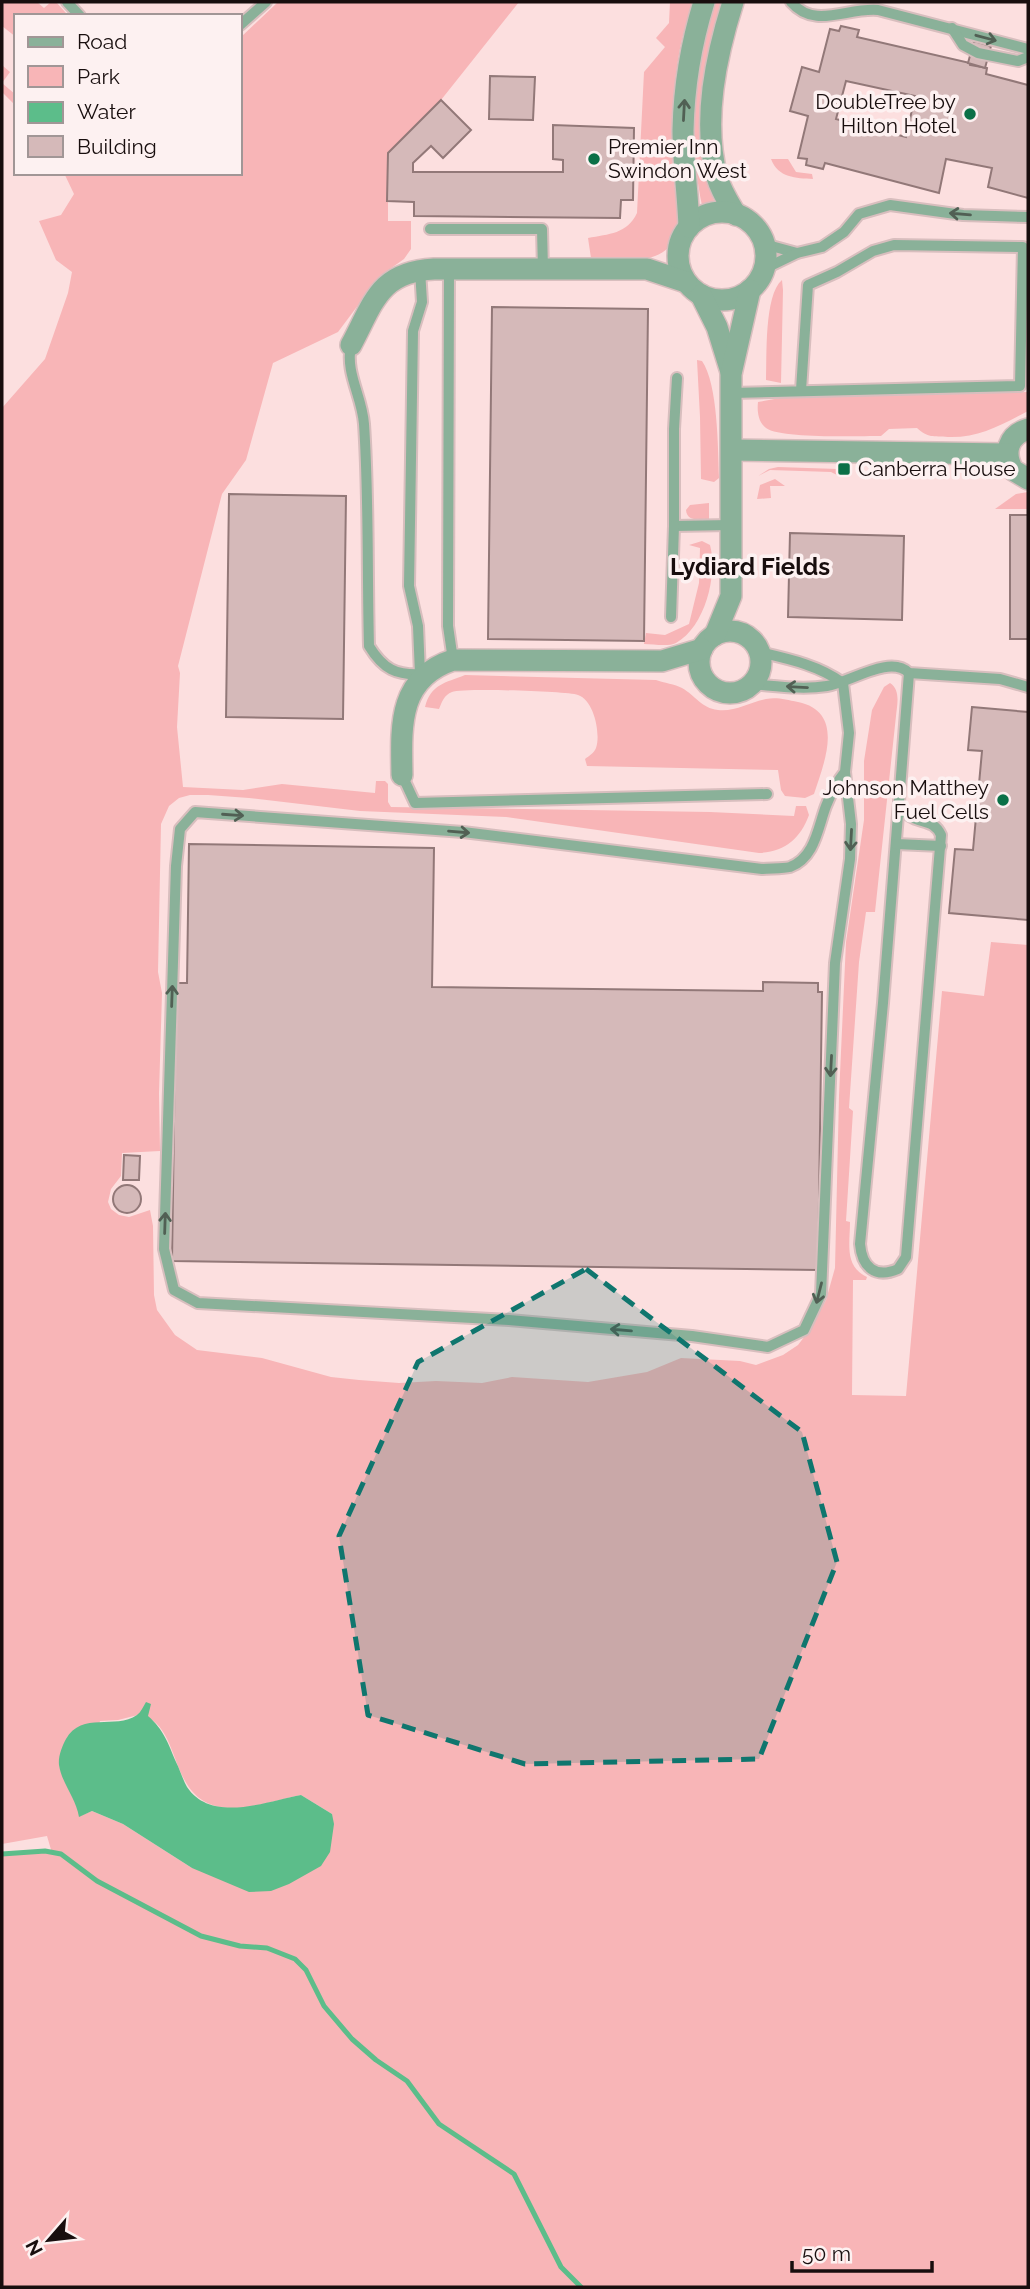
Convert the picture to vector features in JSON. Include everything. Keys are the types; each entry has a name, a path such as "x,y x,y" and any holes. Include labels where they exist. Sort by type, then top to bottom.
{"street":[{"path":"689,227 683,131 685,95 689,60 704,2"},
{"path":"736,2 717,65 712,100 712,132 717,177 736,215"},
{"path":"351,345 374,302 389,281 406,272 420,270 648,269 694,288 713,299 739,297 759,281 766,256 764,244 751,224 736,215 719,212 708,215 689,227 683,235 679,264 694,288 717,327 731,384"},
{"path":"648,269 679,251"},
{"path":"402,775 401,743 405,709 412,690 423,674 453,660 662,662 704,679 714,689 728,693 742,691 759,673 753,644 731,596 731,384 750,290"},
{"path":"1028,429 1012,438 1007,454 1013,470 1028,478"},
{"path":"732,450 1007,454"},
{"path":"704,679 699,659 731,596"},
{"path":"662,662 726,631 737,632 753,644"}],"lane":[{"path":"242,23 266,2"},
{"path":"791,2 805,14 816,17 830,16 849,6 878,10 1028,49"},
{"path":"952,28 964,45 978,53 1017,61 1028,57"},
{"path":"764,269 797,253 815,250 844,232 859,214 890,205 963,215 1028,217"},
{"path":"430,229 542,229 543,270"},
{"path":"764,244 797,253"},
{"path":"731,384 801,390 1020,386 1023,247 894,245 873,251 808,285 801,390"},
{"path":"449,269 448,626 453,660"},
{"path":"351,345 351,374 364,422 369,646 379,663 388,669 423,674 418,626 409,586 413,331 422,302 420,270"},
{"path":"671,617 677,378"},
{"path":"674,526 731,525"},
{"path":"753,644 817,667 843,683"},
{"path":"751,684 800,688 843,683 867,671 899,668 909,673 1000,679 1028,687"},
{"path":"899,802 902,810 910,817 938,827 941,846 906,1257 898,1269 885,1272 874,1271 864,1262 860,1244 909,673"},
{"path":"843,683 849,733 845,772 851,824 850,859 835,963 821,1294 804,1330 768,1347 692,1336 509,1321 198,1303 174,1290 164,1249 176,866 180,829 195,812 463,832 762,869 791,866 808,853 817,836 825,808 845,772"},
{"path":"402,775 415,803 767,794"},
{"path":"896,844 941,846"}],"highlighted area":[{"path":"586,1269 802,1432 837,1562 759,1759 525,1764 368,1715 339,1536 418,1362"}],"green space":[{"path":"2,2 37,2 44,8 51,2 56,2 66,13 14,14 14,35 2,26"},
{"path":"278,2 519,2 441,100 388,153 388,221 411,221 411,249 404,259 380,276 338,332 273,363 246,460 222,494 178,666 180,673 177,727 183,787 243,790 282,784 375,793 376,781 385,781 388,784 388,802 391,807 710,812 794,816 796,806 806,806 809,815 801,831 790,843 777,850 759,853 506,817 360,811 208,795 179,798 169,806 161,824 158,972 162,993 160,1151 122,1153 121,1176 111,1189 108,1202 111,1209 119,1215 129,1217 150,1210 157,1310 175,1335 197,1350 262,1358 331,1377 399,1383 482,1383 512,1377 588,1382 647,1372 681,1358 740,1361 756,1365 783,1355 798,1345 826,1300 835,1268 846,942 864,820 864,761 872,710 884,687 890,683 896,690 897,707 875,912 866,912 859,962 849,1108 853,1111 846,1221 850,1222 849,1246 852,1261 867,1277 866,1280 853,1280 852,1395 906,1396 942,991 984,996 991,942 1028,945 1028,2287 2,2287 2,1854 45,1851 52,1853 47,1836 2,1844 2,408 45,359 68,293 72,272 56,260 39,221 61,215 74,194 65,175 242,175 242,36","holes":["138,1715 153,1721 164,1733 185,1782 196,1796 213,1805 237,1808 301,1795 332,1814 192,1868 123,1824 92,1811 80,1816 77,1806 100,1721"]},
{"path":"670,2 692,2 680,47 673,102 672,150 679,213 678,229 671,244 656,256 623,261 591,258 588,238 623,229 637,213 644,72 665,47 656,38 669,23"},
{"path":"715,2 721,2 703,78 700,131 707,182 717,206 703,210 695,158 695,105 701,53"},
{"path":"3,66 10,72 2,82"},
{"path":"2,83 14,93 14,104 2,92"},
{"path":"771,159 788,159 796,172 812,174 813,179 783,173"},
{"path":"782,280 781,383 766,380 769,312 776,288"},
{"path":"697,360 702,361 707,371 714,400 719,478 714,482 701,479"},
{"path":"1028,392 1028,411 990,430 959,437 931,436 917,428 889,429 881,436 787,434 774,432 763,426 758,409 758,402 780,398"},
{"path":"769,469 838,469 837,475 831,472 770,470 758,476"},
{"path":"775,479 785,486 770,486 771,498 757,499 760,485"},
{"path":"1028,492 1028,509 995,509 1016,494"},
{"path":"709,503 709,519 694,519 687,514 686,510 690,505"},
{"path":"702,541 710,545 712,571 702,613 695,625 676,643 644,644 646,633 665,635 689,624 699,583 700,548 689,545"},
{"path":"465,675 656,680 679,687 703,704 718,710 730,710 770,698 798,702 813,708 822,716 827,727 826,754 814,794 805,798 785,796 781,790 778,770 587,766 585,759 595,750 598,735 592,710 584,698 555,692 460,691 447,695 439,709 425,707 435,689"}],"water":[{"path":"146,1702 151,1704 148,1716 162,1732 187,1787 198,1798 211,1805 241,1807 301,1795 332,1814 334,1824 330,1852 321,1866 271,1891 249,1892 192,1868 123,1824 92,1811 79,1817 59,1765 66,1739 73,1731 90,1723 128,1719 138,1714"}],"building":[{"name":"DoubleTree by Hilton Hotel","path":"841,26 859,30 857,37 970,63 987,68 986,74 1028,85 1028,198 988,187 992,168 946,159 939,193 825,163 823,169 806,165 807,159 798,158 808,116 790,111 802,67 819,72 830,29 839,31","holes":["846,81 915,96 906,137 836,119"]},
{"path":"974,41 991,46 985,68 968,63"},
{"path":"490,76 535,77 533,120 489,119"},
{"name":"Premier Inn Swindon West","path":"441,100 471,130 443,158 431,146 413,163 413,172 563,172 563,160 553,159 553,125 634,128 633,200 621,200 620,218 414,216 414,202 387,201 388,153"},
{"path":"492,307 648,309 644,641 488,639"},
{"path":"229,494 346,496 343,719 226,717"},
{"path":"1010,515 1028,515 1028,639 1010,639"},
{"path":"790,533 904,536 902,620 788,617"},
{"name":"Johnson Matthey Fuel Cells","path":"972,707 1028,712 1028,920 949,913 955,849 973,850 982,751 968,750"},
{"path":"189,844 434,848 432,987 763,991 763,982 818,983 818,992 822,992 818,1270 172,1261 176,983 187,983"},
{"path":"124,1155 140,1156 139,1180 123,1180"},
{"path":"127,1185 137,1189 141,1199 137,1209 127,1213 117,1209 113,1199 117,1189"}],"waterway":[{"path":"2,1854 45,1851 61,1854 97,1881 201,1936 240,1946 267,1948 295,1959 306,1970 324,2006 352,2039 376,2060 407,2081 439,2124 514,2174 561,2267 581,2287"}],"place":[{"name":"DoubleTree by Hilton Hotel","path":"970,114"},
{"name":"Premier Inn Swindon West","path":"594,159"},
{"name":"Canberra House","path":"844,469"},
{"name":"Johnson Matthey Fuel Cells","path":"1003,800"}],"district":[{"name":"Lydiard Fields","path":"750,567"}]}
